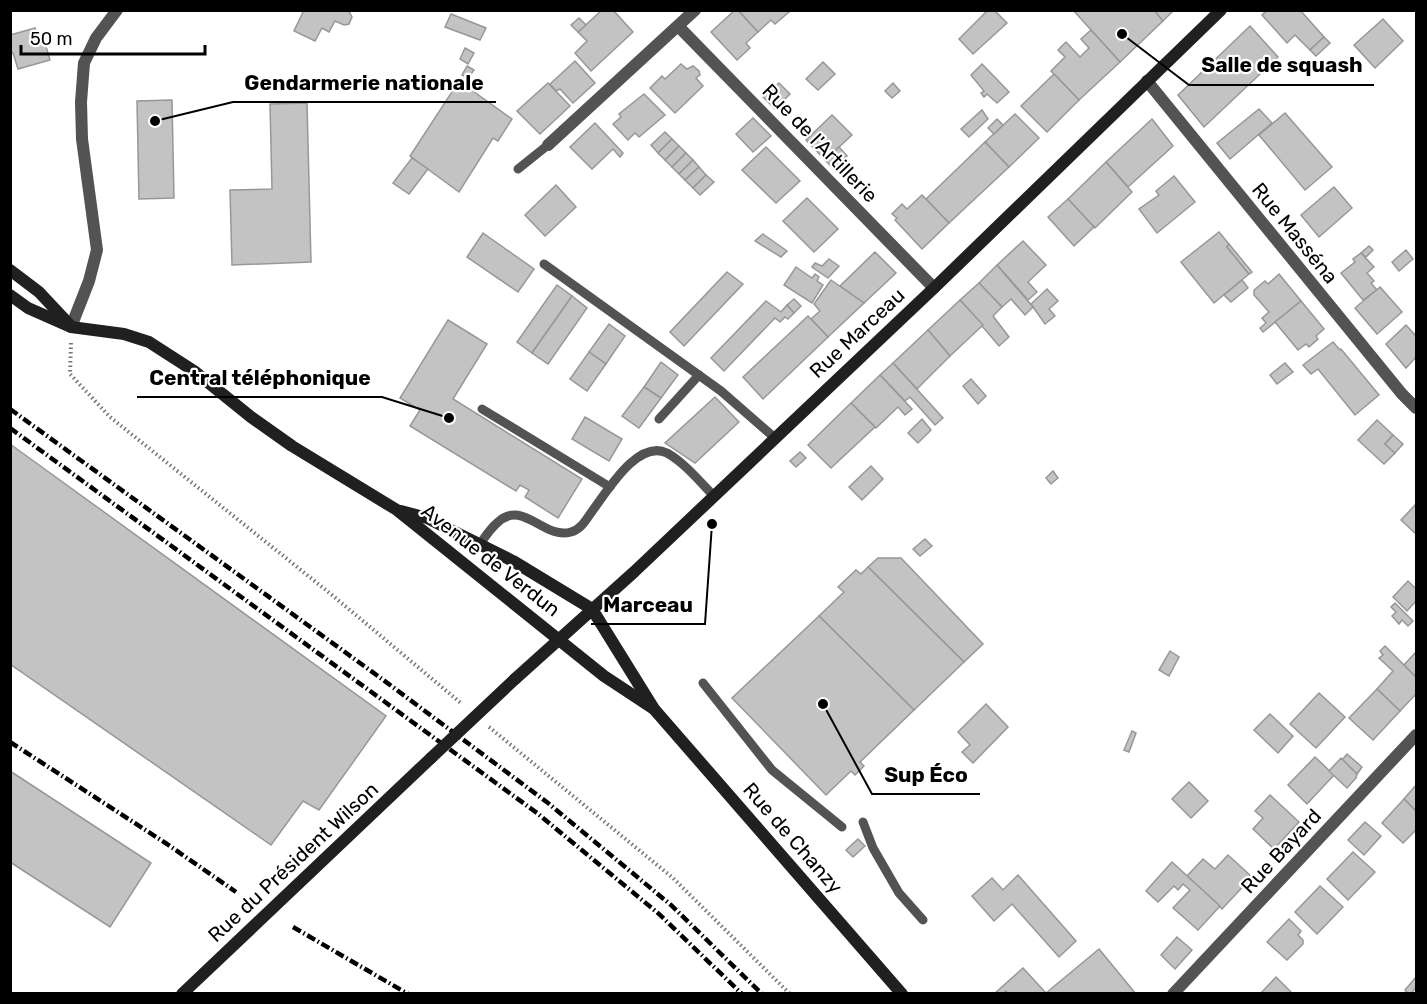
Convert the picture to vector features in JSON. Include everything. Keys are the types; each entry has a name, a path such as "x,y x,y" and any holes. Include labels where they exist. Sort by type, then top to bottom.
{"main road":[{"name":"Rue Marceau","path":"514,679 560,640 934,288 1221,10"},
{"path":"10,270 39,292 71,327"},
{"name":"Avenue de Verdun","path":"10,295 28,308 71,327 124,334 149,342 194,371 251,417 292,446 397,510 560,640"},
{"name":"Avenue de Verdun","path":"397,510 427,518 480,544 592,609"},
{"name":"Rue de Chanzy","path":"592,609 654,709 902,993"},
{"name":"Rue de Chanzy","path":"560,640 604,676 654,709"},
{"name":"Rue du Président Wilson","path":"182,993 514,679"}],"street":[{"path":"71,327 89,281 97,250 82,139 81,102 84,63 96,38 117,10"},
{"path":"548,145 695,10"},
{"name":"Rue de l'Artillerie","path":"678,26 934,288"},
{"name":"Rue Masséna","path":"1147,81 1357,340 1416,408"},
{"name":"Rue Bayard","path":"1173,993 1416,735"}],"lane":[{"path":"518,169 548,145"},
{"path":"544,264 722,390 775,438"},
{"path":"659,419 699,375"},
{"path":"482,409 610,487"},
{"path":"480,544 496,523 514,513 558,533 572,532 580,528 631,462 653,450 666,453 688,469 714,496"},
{"path":"703,683 772,770 842,827"},
{"path":"863,822 873,848 899,893 923,920"}],"path":[{"path":"71,327 70,374 110,417 332,595 469,710"},
{"path":"487,725 673,878 790,993"}],"building":[{"path":"304,10 346,10 352,17 349,24 344,25 335,21 329,32 322,28 315,41 294,31"},
{"path":"602,10 613,10 633,32 591,71 575,53 587,41 578,32"},
{"path":"735,10 738,10 758,32 746,43 750,48 737,60 711,32"},
{"path":"738,10 787,10 789,12 775,24 771,20 758,32"},
{"path":"988,10 994,10 1007,23 973,54 959,39"},
{"path":"1073,10 1154,10 1163,21 1120,62"},
{"path":"1154,10 1174,10 1163,21"},
{"path":"1267,10 1300,10 1324,37 1310,50 1295,35 1287,43 1262,15"},
{"path":"451,14 486,28 480,40 445,27"},
{"path":"579,18 586,25 578,32 571,25"},
{"path":"1383,19 1403,41 1375,68 1354,45"},
{"path":"1250,26 1278,57 1204,127 1178,95"},
{"path":"35,28 39,44 45,43 50,60 18,69 13,53 10,53 10,35"},
{"path":"1091,30 1120,62 1079,100 1051,71 1065,57 1058,50 1066,42 1080,57 1089,48 1081,39"},
{"path":"1324,37 1330,43 1316,56 1310,50"},
{"path":"465,48 474,53 468,64 460,59"},
{"path":"575,61 595,83 573,103 560,89 556,91 550,84"},
{"path":"823,62 835,74 818,90 806,79"},
{"path":"681,64 687,69 693,66 699,71 700,75 696,78 703,86 675,113 650,88 662,76 665,79"},
{"path":"982,64 1009,92 997,103 987,94 984,97 981,93 984,91 971,75"},
{"path":"467,66 474,70 468,78 462,75"},
{"path":"1054,74 1079,100 1047,132 1021,106"},
{"path":"459,81 512,119 498,141 493,138 459,192 410,156"},
{"path":"548,83 570,106 540,134 517,111"},
{"path":"779,83 790,94 775,109 763,97"},
{"path":"893,83 900,91 892,98 885,91"},
{"path":"644,94 665,115 639,137 635,133 628,140 613,124 621,117 619,114"},
{"path":"172,100 174,198 139,199 137,101"},
{"path":"307,103 311,262 232,265 230,190 272,189 270,104"},
{"path":"1259,109 1272,123 1230,159 1217,143"},
{"path":"982,110 988,119 969,137 961,129"},
{"path":"1285,113 1332,167 1305,190 1259,135"},
{"path":"1015,114 1039,138 1009,167 985,142"},
{"path":"832,115 852,135 825,160 806,140"},
{"path":"753,118 771,136 753,152 736,134"},
{"path":"997,119 1003,125 994,134 988,128"},
{"path":"1152,119 1173,146 1128,187 1106,162"},
{"path":"595,123 623,153 620,157 613,149 592,169 570,147"},
{"path":"665,132 672,139 658,153 651,145"},
{"path":"672,139 679,146 665,160 658,153"},
{"path":"985,142 1009,167 949,223 926,199"},
{"path":"679,146 686,153 672,167 665,160"},
{"path":"766,147 800,181 776,203 742,170"},
{"path":"839,147 847,156 834,169 825,160"},
{"path":"686,153 693,160 679,174 672,167"},
{"path":"412,158 428,169 409,194 393,183"},
{"path":"693,160 699,167 685,180 679,174"},
{"path":"1106,162 1132,192 1095,228 1068,199"},
{"path":"699,167 706,175 693,188 685,180"},
{"path":"706,175 714,182 700,195 693,188"},
{"path":"1174,176 1195,202 1157,233 1139,209 1159,195 1156,191"},
{"path":"556,185 576,207 545,236 525,215"},
{"path":"1334,187 1352,208 1319,237 1301,215"},
{"path":"922,195 949,223 922,249 892,214 902,204 907,209"},
{"path":"807,198 838,229 814,252 783,221"},
{"path":"1068,199 1094,227 1074,246 1048,217"},
{"path":"1219,232 1229,244 1227,247 1249,274 1214,303 1181,262"},
{"path":"483,233 534,269 518,292 467,257"},
{"path":"763,234 787,251 781,257 755,241"},
{"path":"1023,241 1046,265 1028,282 1037,292 1028,300 997,265"},
{"path":"1229,244 1252,272 1249,274 1227,247"},
{"path":"1369,246 1373,250 1366,257 1361,253"},
{"path":"1406,250 1413,259 1399,271 1392,262"},
{"path":"875,252 896,273 864,303 840,286"},
{"path":"1361,253 1374,267 1367,273 1374,281 1371,283 1377,290 1363,300 1341,273 1355,262 1353,259"},
{"path":"829,259 839,266 828,278 812,267 815,263 822,266"},
{"path":"997,265 1033,307 1025,315 1011,299 1002,307 979,283"},
{"path":"796,267 812,278 815,274 819,277 817,281 823,285 812,303 784,285"},
{"path":"727,272 743,284 684,346 670,332"},
{"path":"1279,274 1301,301 1263,332 1260,328 1266,323 1262,318 1269,312 1254,295 1254,290 1265,281 1268,284"},
{"path":"831,280 864,303 828,337 811,319 820,311 814,304"},
{"path":"1242,280 1248,288 1231,302 1224,295"},
{"path":"979,283 1002,307 993,316 1009,337 999,346 960,300"},
{"path":"557,285 572,296 532,353 517,342"},
{"path":"1380,287 1402,312 1377,334 1355,308"},
{"path":"1047,289 1058,301 1049,309 1055,316 1045,324 1031,304"},
{"path":"572,296 587,308 548,364 532,353"},
{"path":"794,299 801,306 794,313 787,305"},
{"path":"960,300 983,325 950,356 928,330"},
{"path":"766,301 781,312 787,305 794,313 788,319 785,317 780,322 775,318 724,371 711,358"},
{"path":"1301,301 1324,329 1309,347 1306,344 1298,350 1275,322"},
{"path":"808,316 828,337 763,399 743,377"},
{"path":"448,320 487,344 453,399 582,479 558,518 525,497 529,490 520,485 516,491 410,426 420,410 400,398"},
{"path":"609,324 625,336 606,364 589,352"},
{"path":"1406,325 1416,336 1416,357 1406,368 1386,344"},
{"path":"928,330 950,356 917,389 893,363"},
{"path":"1333,342 1379,395 1355,415 1318,369 1311,374 1303,365"},
{"path":"589,352 606,364 587,391 570,379"},
{"path":"661,362 678,375 661,398 644,387"},
{"path":"893,363 943,418 935,425 910,397 905,401 880,375"},
{"path":"1285,363 1293,372 1277,384 1270,375"},
{"path":"880,375 912,409 905,415 898,407 876,428 851,403"},
{"path":"971,379 986,396 978,404 963,386"},
{"path":"644,387 661,398 639,428 622,416"},
{"path":"715,397 739,422 695,463 665,443"},
{"path":"851,403 875,427 831,468 808,445"},
{"path":"585,417 622,439 609,461 572,439"},
{"path":"922,419 931,430 918,443 908,433"},
{"path":"1377,420 1393,435 1385,444 1395,453 1384,464 1358,440"},
{"path":"1393,435 1403,444 1395,453 1385,444"},
{"path":"10,444 386,716 319,810 303,801 271,845 10,664"},
{"path":"800,452 806,458 796,467 790,461"},
{"path":"871,466 883,479 862,500 849,487"},
{"path":"1053,471 1058,478 1051,484 1046,478"},
{"path":"1416,504 1416,534 1401,520"},
{"path":"925,539 932,546 920,556 913,549"},
{"path":"878,558 901,558 983,644 964,662 868,567"},
{"path":"868,567 964,662 914,710 819,616 844,592 838,587 856,570 861,574"},
{"path":"1408,581 1416,589 1416,601 1407,611 1393,597"},
{"path":"1395,603 1413,621 1408,626 1402,620 1399,624 1392,616 1396,612 1391,607"},
{"path":"819,616 914,710 860,762 864,766 855,775 851,771 826,795 732,698"},
{"path":"1385,646 1416,677 1416,694 1400,711 1377,689 1393,671 1379,658 1383,655 1380,651"},
{"path":"1170,651 1179,657 1169,676 1159,670"},
{"path":"1416,652 1416,677 1404,665"},
{"path":"1377,689 1400,711 1373,740 1349,718"},
{"path":"1319,693 1345,717 1316,748 1290,724"},
{"path":"986,704 1008,727 973,763 962,752 970,745 958,732"},
{"path":"1270,714 1293,736 1278,753 1254,730"},
{"path":"1132,731 1136,733 1129,752 1124,750"},
{"path":"1347,754 1362,767 1357,774 1342,760"},
{"path":"1315,757 1334,775 1307,804 1288,785"},
{"path":"1341,758 1357,774 1347,788 1329,771"},
{"path":"10,771 151,863 110,927 10,862"},
{"path":"1189,782 1208,801 1191,818 1172,799"},
{"path":"1416,785 1416,811 1404,799"},
{"path":"1270,795 1299,822 1274,849 1253,829 1263,818 1255,811"},
{"path":"1404,799 1416,811 1416,830 1403,843 1382,823"},
{"path":"1365,822 1381,836 1364,855 1348,840"},
{"path":"858,839 865,846 853,857 846,850"},
{"path":"1353,852 1375,872 1348,900 1327,879"},
{"path":"1228,855 1252,877 1222,909 1187,876 1203,859 1215,869"},
{"path":"1172,862 1220,906 1198,930 1173,908 1190,890 1183,884 1178,890 1174,886 1158,902 1146,891"},
{"path":"1018,875 1076,941 1059,957 1012,904 994,921 972,896 992,878 1003,890"},
{"path":"1320,886 1343,907 1317,934 1295,912"},
{"path":"1289,919 1301,931 1298,935 1303,940 1303,944 1287,960 1267,942"},
{"path":"1177,937 1192,950 1175,969 1161,955"},
{"path":"1099,949 1136,994 1046,994 1046,993"},
{"path":"1023,968 1046,993 1008,994 1006,991 1002,994 994,994"},
{"path":"1276,977 1293,994 1260,994"},
{"path":"1416,977 1416,987 1411,994 1408,994 1405,990"}],"railway":[{"path":"10,409 382,679 548,803 671,905 762,994"},
{"path":"10,428 537,813 659,914 742,994"},
{"path":"10,742 167,844 236,892"},
{"path":"293,927 408,994"}],"place":[{"name":"Salle de squash","path":"1122,34"},
{"name":"Gendarmerie nationale","path":"155,121"},
{"name":"Central téléphonique","path":"449,418"},
{"name":"Marceau","path":"712,524"},
{"name":"Sup Éco","path":"823,704"}]}
